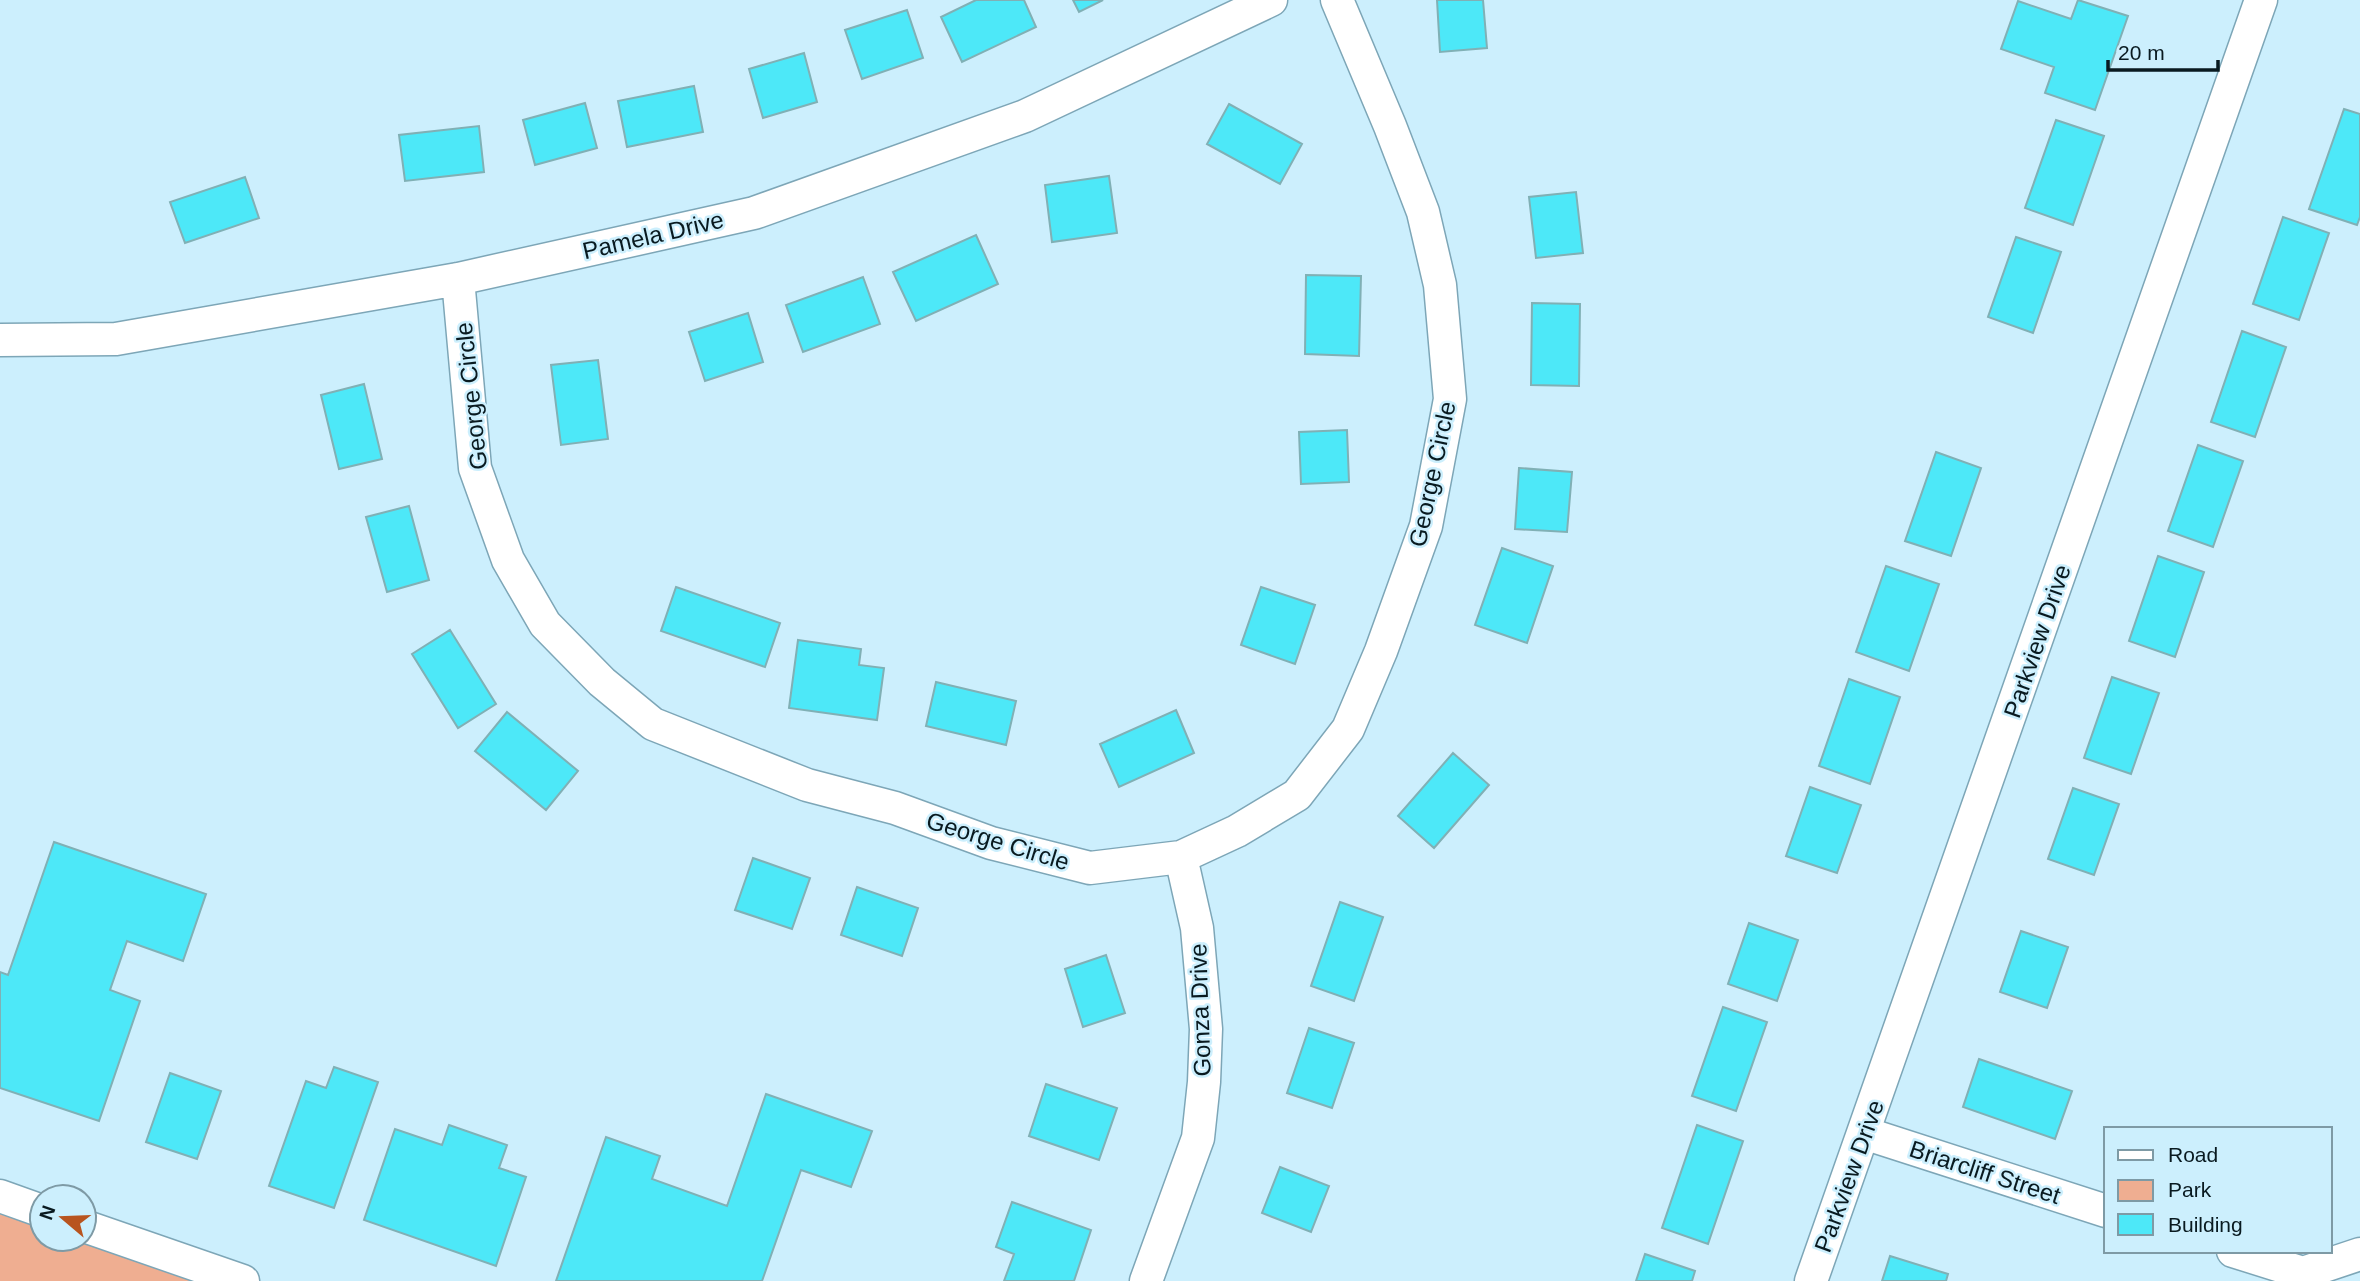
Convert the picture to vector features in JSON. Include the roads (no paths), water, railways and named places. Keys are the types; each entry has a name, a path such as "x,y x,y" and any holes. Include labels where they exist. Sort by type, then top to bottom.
{"street":[{"name":"Pamela Drive","path":"0,340 116,339 458,279 754,212 1025,116 1271,0"},
{"name":"George Circle","path":"458,279 475,468 508,560 545,624 602,682 653,724 807,785 895,808 991,843 1090,868 1181,857 1237,831 1297,795 1348,729 1381,651 1426,526 1450,399 1440,285 1423,212 1390,126 1336,0"},
{"name":"Parkview Drive","path":"1811,1281 2261,0"},
{"name":"Gonza Drive","path":"1146,1281 1198,1138 1205,1082 1206,1029 1197,928 1181,857"},
{"name":"Briarcliff Street","path":"1864,1133 2104,1210"},
{"path":"0,1196 28,1206"},
{"path":"98,1231 243,1281"},
{"path":"2239,1253 2303,1273 2360,1254"}]}
